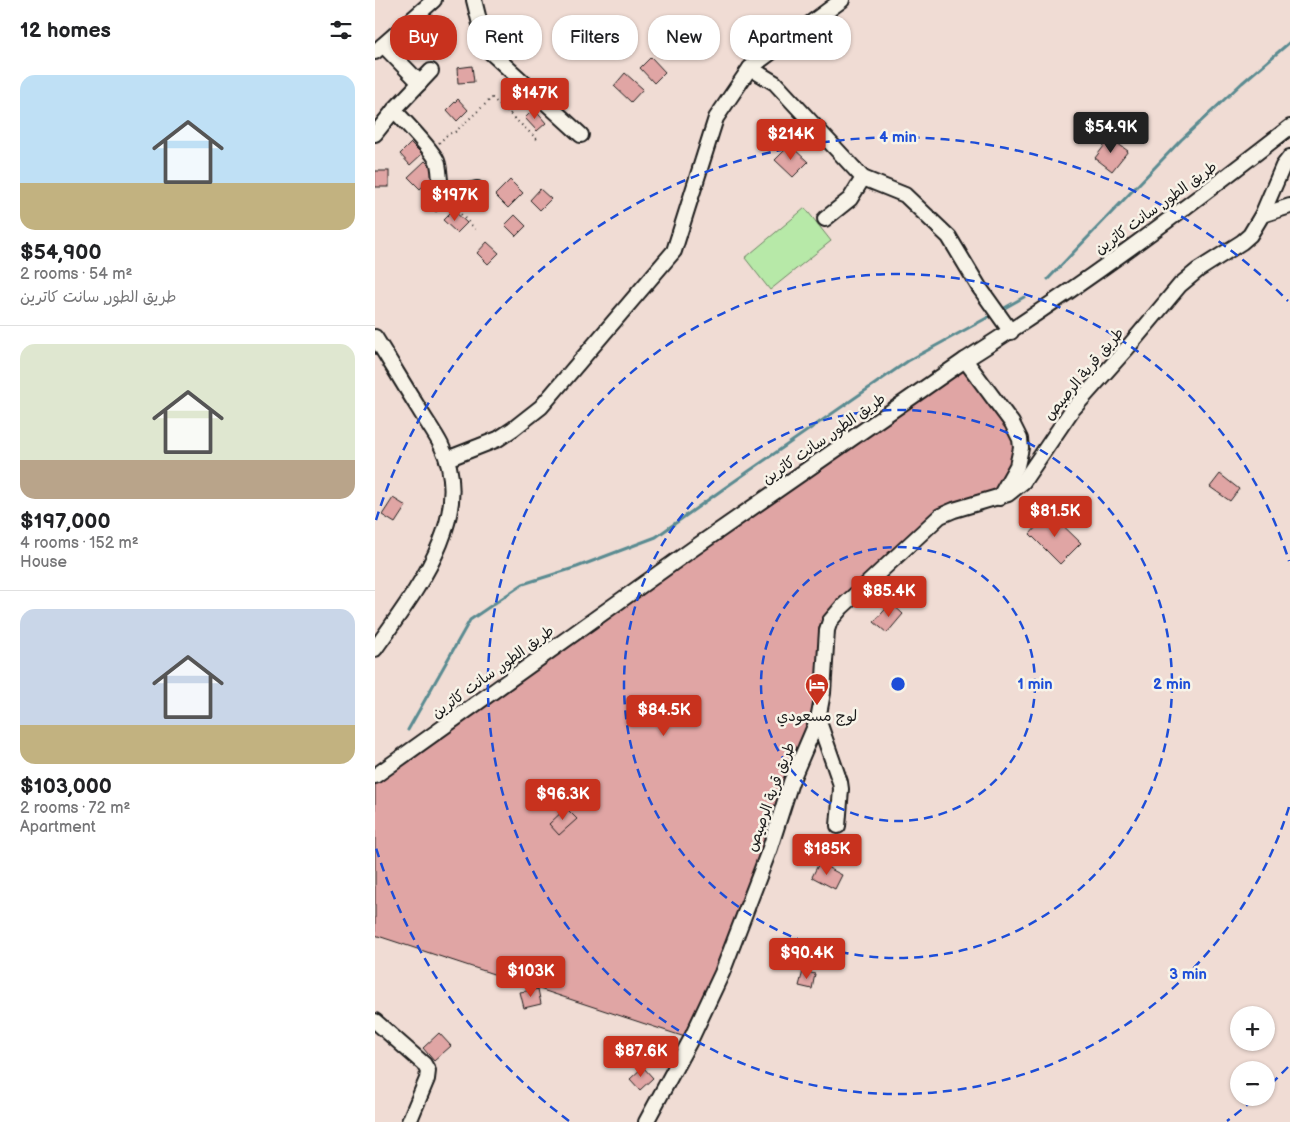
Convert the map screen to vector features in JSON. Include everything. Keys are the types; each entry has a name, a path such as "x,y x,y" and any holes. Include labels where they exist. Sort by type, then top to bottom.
{"street":[{"path":"420,83 379,48 435,0"},
{"path":"474,0 486,48 581,135"},
{"path":"447,459 498,439 513,430 541,407 673,251 716,118 750,68 842,0"},
{"path":"750,68 775,84 863,178 905,195 949,237 979,287 1011,332"},
{"path":"377,126 431,71"},
{"path":"394,110 431,152 439,167 441,188 447,194 477,189"},
{"name":"طريق الطور, سانت كاترين","path":"375,776 693,548 965,360 1011,332 1214,186 1290,127"},
{"name":"طريق قرية الرصيص","path":"646,1122 691,1039 722,973 770,848 791,782 818,719 823,694 825,639 830,621 940,516 954,510 999,498 1008,494 1023,482 1072,410 1180,285 1198,270 1242,242 1257,226 1283,166 1290,157"},
{"path":"825,219 850,199 863,178"},
{"path":"1262,215 1290,206"},
{"path":"375,337 441,445 447,459 451,478 452,498 450,517 436,554 416,588 379,634 375,649"},
{"path":"965,360 1012,423 1020,439 1021,448 1017,466 999,498"},
{"path":"818,719 840,782 838,826"},
{"path":"375,1021 424,1064 428,1071 427,1079 409,1122"}],"path":[{"path":"431,152 447,134 455,132 491,98 537,139"},
{"path":"510,114 524,99"},
{"path":"447,194 449,202 477,231"}],"green space":[{"path":"805,208 831,241 770,290 745,258"}],"building":[{"path":"648,60 654,60 665,72 654,83 640,68"},
{"path":"472,66 474,82 458,83 457,68"},
{"path":"625,73 643,89 631,102 614,86"},
{"path":"512,89 522,100 513,109 503,98"},
{"path":"458,99 468,110 457,121 447,110"},
{"path":"534,109 546,123 537,131 525,118"},
{"path":"1110,138 1128,151 1112,171 1095,158"},
{"path":"411,143 422,154 410,165 400,154"},
{"path":"790,145 808,162 793,177 775,160"},
{"path":"425,161 437,173 420,189 408,177"},
{"path":"375,171 389,171 389,187 375,187"},
{"path":"510,180 523,193 508,208 495,195"},
{"path":"540,189 551,199 540,210 530,200"},
{"path":"433,190 446,203 436,212 424,199"},
{"path":"453,210 467,223 457,233 443,220"},
{"path":"515,215 526,226 516,236 505,225"},
{"path":"487,242 499,253 488,264 477,253"},
{"path":"965,360 1021,448 999,498 940,516 827,630 818,719 691,1039 375,935 375,776"},
{"path":"1220,474 1239,489 1230,501 1210,487"},
{"path":"393,498 406,506 395,523 382,515"},
{"path":"1049,512 1081,543 1060,564 1030,534"},
{"path":"891,603 903,614 887,633 874,622"},
{"path":"566,808 577,819 559,835 549,824"},
{"path":"819,863 842,875 835,889 812,877"},
{"path":"803,971 815,974 812,989 799,986"},
{"path":"538,989 541,1004 524,1008 520,992"},
{"path":"439,1033 451,1046 434,1061 423,1048"},
{"path":"643,1067 653,1078 640,1090 630,1079"}],"waterway":[{"path":"1048,279 1181,140 1242,83 1290,42"},
{"path":"1001,310 1024,297"},
{"path":"408,730 470,620 523,584 577,567 656,537 908,361 994,314"}],"place":[{"name":"لوج مسعودي","path":"817,706"}]}
